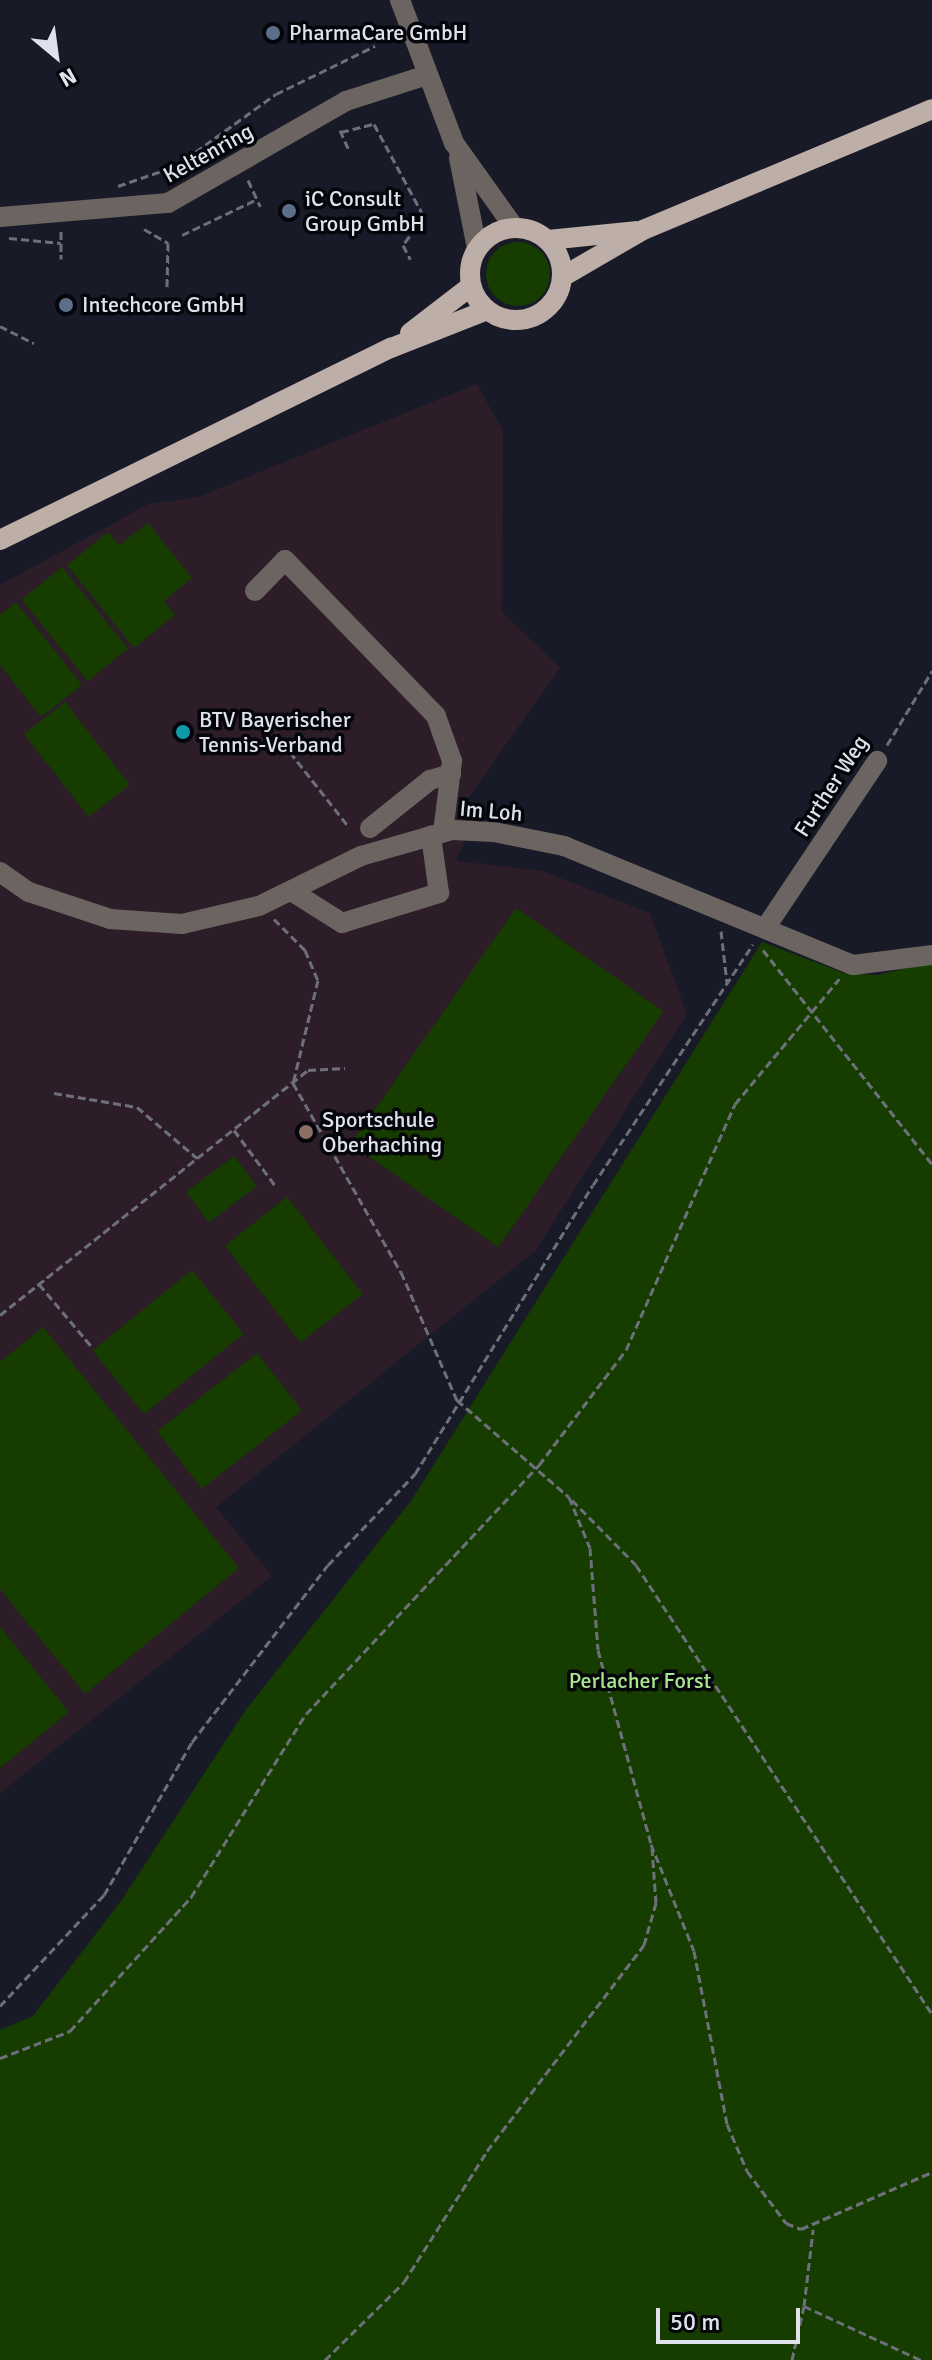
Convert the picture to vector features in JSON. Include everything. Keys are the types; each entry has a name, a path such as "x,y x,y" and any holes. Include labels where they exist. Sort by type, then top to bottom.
{"main road":[{"path":"643,230 548,240 514,227 477,248 471,286 487,310 510,320 534,316 553,300 562,277 643,230 932,109"},
{"path":"548,240 562,277"},
{"path":"391,348 471,286"},
{"path":"0,540 391,348 487,310"}],"street":[{"path":"400,0 424,76 454,143 514,227"},
{"name":"Keltenring","path":"0,217 60,216 168,203 241,166 346,101 424,76"},
{"path":"454,143 477,248"},
{"path":"255,591 285,560 303,575 436,716 447,735 451,774 437,834 439,893 342,923 293,892"},
{"name":"Further Weg","path":"761,934 877,761"},
{"path":"370,828 430,780 451,774"},
{"name":"Im Loh","path":"0,872 29,892 137,925 219,919 293,892 353,859 437,834 494,832 564,846 707,903 761,934 853,965"},
{"path":"853,965 932,955"}],"path":[{"path":"111,187 176,166 276,94 375,46"},
{"path":"341,132 374,124 424,217 403,245 410,259"},
{"path":"241,166 260,206"},
{"path":"182,235 257,199"},
{"path":"60,216 61,259"},
{"path":"144,229 168,243 167,287"},
{"path":"0,237 61,243"},
{"path":"0,326 34,343"},
{"name":"Further Weg","path":"877,761 932,671"},
{"path":"275,733 341,816"},
{"path":"707,903 720,928 727,983"},
{"path":"259,906 305,950 318,980 293,1083 401,1272 457,1400 539,1465 636,1565 932,2014"},
{"path":"0,2006 104,1895 192,1742 328,1565 415,1474 457,1400 761,934 932,1164"},
{"path":"0,2058 70,2031 191,1897 306,1714 539,1465 626,1350 735,1104 812,1006 853,965"},
{"path":"0,1315 308,1070 345,1068"},
{"path":"54,1093 137,1107 198,1158"},
{"path":"234,1130 277,1188"},
{"path":"39,1284 92,1347"},
{"path":"539,1465 569,1497 590,1548 598,1650 651,1844 694,1951 727,2124 747,2171 786,2223 813,2228 932,2172"},
{"path":"325,2360 404,2282 487,2151 644,1945 656,1903 651,1844"},
{"path":"792,2360 804,2306 813,2228"},
{"path":"804,2306 921,2360"}],"shaded area":[{"name":"Sportschule Oberhaching","path":"477,384 503,431 502,612 560,668 464,804 479,809 456,861 542,871 650,913 687,1014 535,1251 216,1507 272,1576 0,1793 0,585 149,504 198,497"}],"green space":[{"path":"512,242 524,242 541,251 548,262 548,286 541,297 524,306 512,306 500,301 491,292 486,280 486,268 491,256 500,247"},
{"path":"148,523 192,578 164,601 175,615 134,648 67,565 108,532 119,545"},
{"path":"62,567 128,649 88,681 22,600"},
{"path":"16,602 82,685 41,717 0,665 0,615"},
{"path":"65,702 130,785 89,817 24,734"},
{"path":"516,908 663,1011 498,1247 351,1144"},
{"name":"Perlacher Forst","path":"762,942 844,973 878,975 932,962 932,2360 0,2360 0,2030 33,2016 121,1901 245,1711 411,1501"},
{"path":"234,1156 257,1186 209,1222 186,1192"},
{"path":"287,1197 363,1294 300,1343 225,1246"},
{"path":"192,1270 244,1334 144,1414 93,1351"},
{"path":"43,1327 239,1568 85,1694 0,1589 0,1362"},
{"path":"257,1353 302,1411 202,1489 157,1431"},
{"path":"0,1627 69,1712 0,1768"}],"place":[{"name":"PharmaCare GmbH","path":"273,33"},
{"name":"iC Consult Group GmbH","path":"289,211"},
{"name":"Intechcore GmbH","path":"66,305"},
{"name":"BTV Bayerischer Tennis-Verband","path":"183,732"},
{"name":"Sportschule Oberhaching","path":"306,1132"}]}
